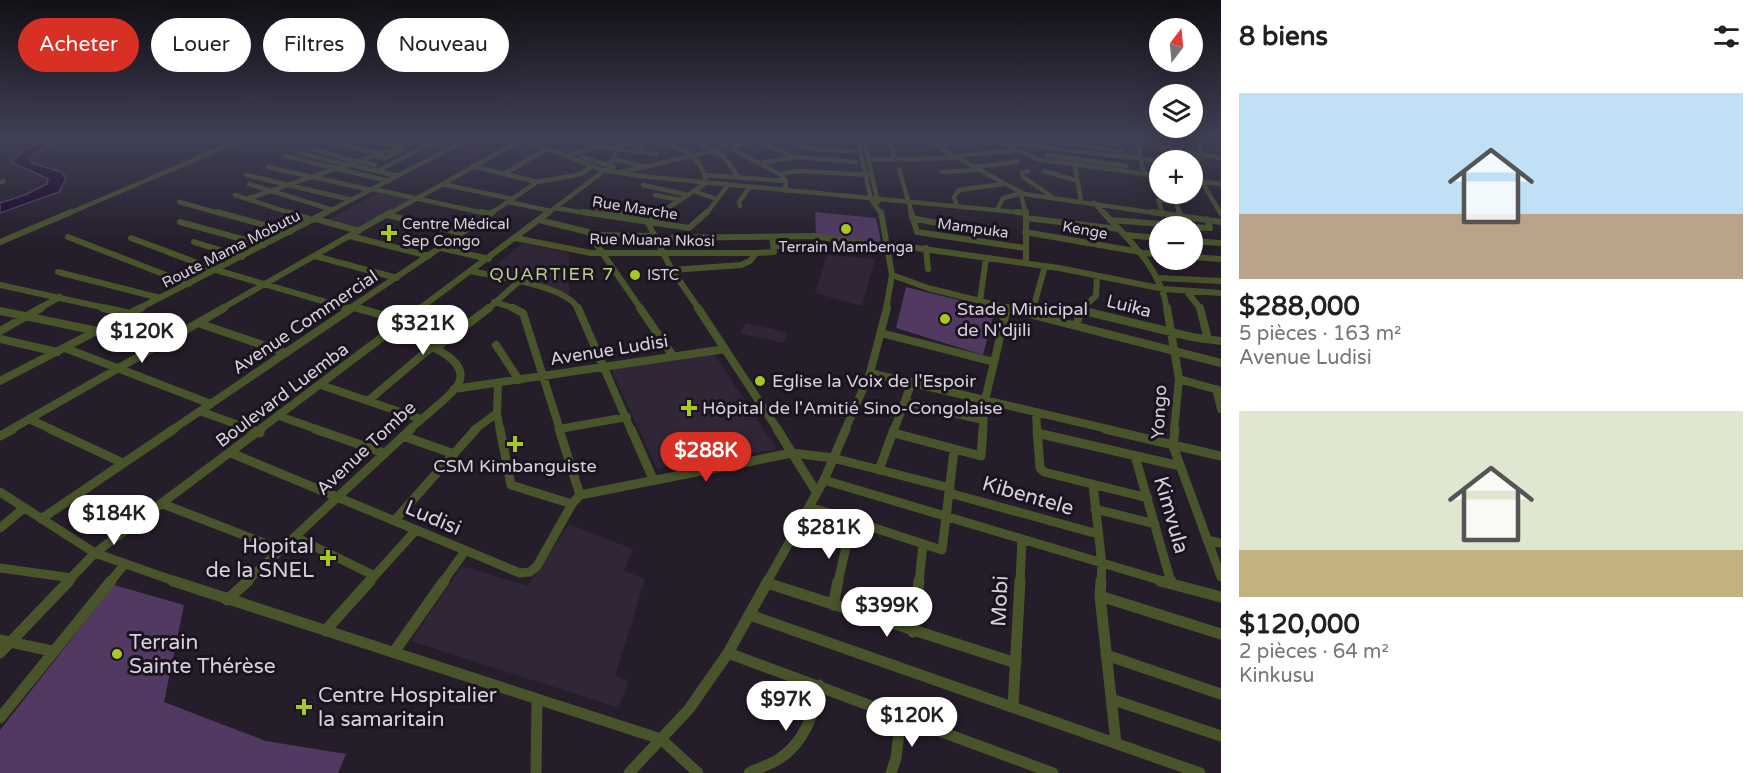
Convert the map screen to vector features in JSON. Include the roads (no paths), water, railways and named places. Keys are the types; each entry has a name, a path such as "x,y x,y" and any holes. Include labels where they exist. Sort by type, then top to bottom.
{"street":[{"path":"0,242 163,173"},
{"path":"296,173 490,214"},
{"path":"247,199 318,173"},
{"path":"355,173 389,181"},
{"path":"386,173 398,176"},
{"name":"Route Mama Mobutu","path":"0,381 403,173"},
{"path":"0,436 460,173"},
{"path":"500,173 537,182"},
{"name":"Avenue Commercial","path":"41,519 537,182 582,173"},
{"name":"Boulevard Luemba","path":"0,653 5,641 98,554 602,173"},
{"path":"620,173 871,199 878,202"},
{"path":"780,174 785,173"},
{"path":"828,173 868,175"},
{"path":"900,173 912,218 992,234"},
{"path":"986,173 1021,194 1025,200 1026,263"},
{"path":"1022,173 1023,177 1052,197"},
{"path":"1051,173 1078,181"},
{"path":"1077,173 1081,201"},
{"path":"1138,173 1149,175"},
{"path":"780,174 786,181 785,191"},
{"path":"246,175 352,200"},
{"path":"706,183 706,175 786,181"},
{"path":"868,175 871,199"},
{"path":"629,773 700,695 728,653 824,480 870,373 881,333 892,275 878,202 868,175"},
{"path":"1203,182 1221,184"},
{"path":"651,221 663,209 706,183"},
{"path":"249,184 333,210"},
{"name":"Rue Marche","path":"442,184 555,209 692,227 700,221 728,185"},
{"path":"957,206 954,197 959,190 1005,184"},
{"path":"1203,184 1221,214"},
{"path":"643,185 688,195"},
{"path":"740,206 739,202 750,188"},
{"path":"694,191 716,199"},
{"path":"996,210 1003,198 1021,194 1221,222"},
{"path":"235,195 314,220 359,231"},
{"path":"655,195 680,200"},
{"path":"179,202 290,232"},
{"name":"Kenge","path":"878,202 908,202 996,210 1119,229"},
{"name":"Yongo","path":"1094,203 1141,252 1164,289 1179,379 1173,446 1221,576"},
{"path":"1159,204 1162,212"},
{"path":"1176,204 1180,215"},
{"path":"596,208 651,221"},
{"path":"387,214 462,233"},
{"name":"Mampuka","path":"912,218 917,232 1025,248"},
{"path":"1203,228 1210,228 1207,219"},
{"path":"541,220 584,229 590,235 673,356"},
{"path":"1110,220 1149,223"},
{"path":"651,221 672,270 817,493"},
{"path":"180,222 264,245"},
{"name":"Kenge","path":"1025,231 1149,253"},
{"path":"590,235 814,236 888,246 926,248 1026,263 1164,289 1221,293"},
{"name":"Kenge","path":"1125,235 1149,237"},
{"path":"350,236 429,256"},
{"path":"68,237 189,284"},
{"path":"772,237 774,246 801,247"},
{"path":"131,238 216,270 407,322"},
{"name":"Rue Muana Nkosi","path":"517,238 580,252 603,253 771,253 775,250 774,246"},
{"path":"194,242 242,257"},
{"path":"1203,242 1221,243"},
{"path":"441,248 489,259"},
{"path":"926,248 928,269"},
{"path":"672,270 741,265 750,261 756,253"},
{"path":"315,256 397,278"},
{"path":"980,301 986,258"},
{"path":"1203,258 1221,260"},
{"path":"1032,314 1045,266"},
{"path":"473,271 561,293 575,302 653,479"},
{"path":"58,273 160,298"},
{"path":"892,275 980,301 1221,362"},
{"name":"Luika","path":"1076,325 1080,310 1096,296 1097,276"},
{"path":"1158,278 1221,281"},
{"path":"369,400 434,347 475,321 517,283"},
{"path":"0,285 130,314"},
{"path":"1187,292 1201,309 1208,339"},
{"path":"0,331 60,297"},
{"path":"494,303 522,311 580,495"},
{"name":"Kibentele","path":"954,451 981,456 986,400 1007,307"},
{"name":"Luika","path":"1080,310 1171,332 1221,341"},
{"path":"0,311 97,331"},
{"path":"198,323 286,352"},
{"path":"393,332 434,347 456,364 461,379 454,389"},
{"path":"881,333 994,362"},
{"path":"0,339 61,350 119,368 211,404"},
{"path":"496,345 519,380"},
{"name":"Avenue Ludisi","path":"454,389 725,349"},
{"path":"0,372 11,375"},
{"path":"870,373 1221,456"},
{"path":"1179,379 1219,390 1221,409"},
{"path":"879,470 912,382"},
{"path":"498,384 497,413 511,484 572,504 580,495 792,453 833,458"},
{"path":"323,386 421,419"},
{"name":"Avenue Tombe","path":"227,600 454,389"},
{"path":"906,402 983,420"},
{"path":"200,411 260,433"},
{"path":"1036,412 1042,471 1148,498"},
{"path":"394,521 454,453 487,419 497,413"},
{"path":"281,417 384,453"},
{"path":"559,429 627,417"},
{"path":"29,419 123,463"},
{"path":"810,507 942,550 954,451 894,433"},
{"path":"1037,433 1180,466"},
{"path":"403,436 454,453"},
{"name":"Ludisi","path":"233,454 516,573 533,572 572,504"},
{"name":"Kimvula","path":"1135,456 1172,584"},
{"name":"Kibentele","path":"833,458 1098,534"},
{"path":"824,480 1102,565 1221,597"},
{"path":"1093,484 1102,565 1100,596 1116,743"},
{"path":"0,492 98,554 124,565 661,739 698,773"},
{"path":"165,505 282,550"},
{"path":"0,528 24,508"},
{"path":"1095,509 1155,524"},
{"path":"832,605 852,521"},
{"path":"326,631 373,575 416,530"},
{"path":"295,537 373,575"},
{"name":"Mobi","path":"1013,706 1022,540"},
{"path":"1207,540 1221,543"},
{"path":"913,632 923,545"},
{"path":"394,652 465,550"},
{"path":"0,718 124,565"},
{"path":"0,568 72,578"},
{"name":"Mobi","path":"767,583 913,632 1016,663"},
{"path":"1100,596 1221,634"},
{"path":"750,615 1200,773"},
{"path":"5,641 52,651"},
{"path":"728,653 901,715 1052,773"},
{"path":"1106,655 1221,694"},
{"path":"749,773 780,758 804,735 812,719 819,685"},
{"path":"536,773 537,699"},
{"path":"1111,699 1221,736"},
{"path":"891,773 896,758 901,715"}],"place":[{"name":"Terrain Mambenga","path":"846,229"},
{"name":"Centre Médical Sep Congo","path":"389,233"},
{"name":"ISTC","path":"635,275"},
{"name":"Stade Minicipal de N'djili","path":"945,319"},
{"name":"Eglise la Voix de l'Espoir","path":"760,381"},
{"name":"Hôpital de l'Amitié Sino-Congolaise","path":"689,408"},
{"name":"CSM Kimbanguiste","path":"515,444"},
{"name":"Hopital de la SNEL","path":"328,558"},
{"name":"Terrain Sainte Thérèse","path":"117,654"},
{"name":"Centre Hospitalier la samaritain","path":"304,707"}],"district":[{"name":"QUARTIER 7","path":"552,274"}]}
